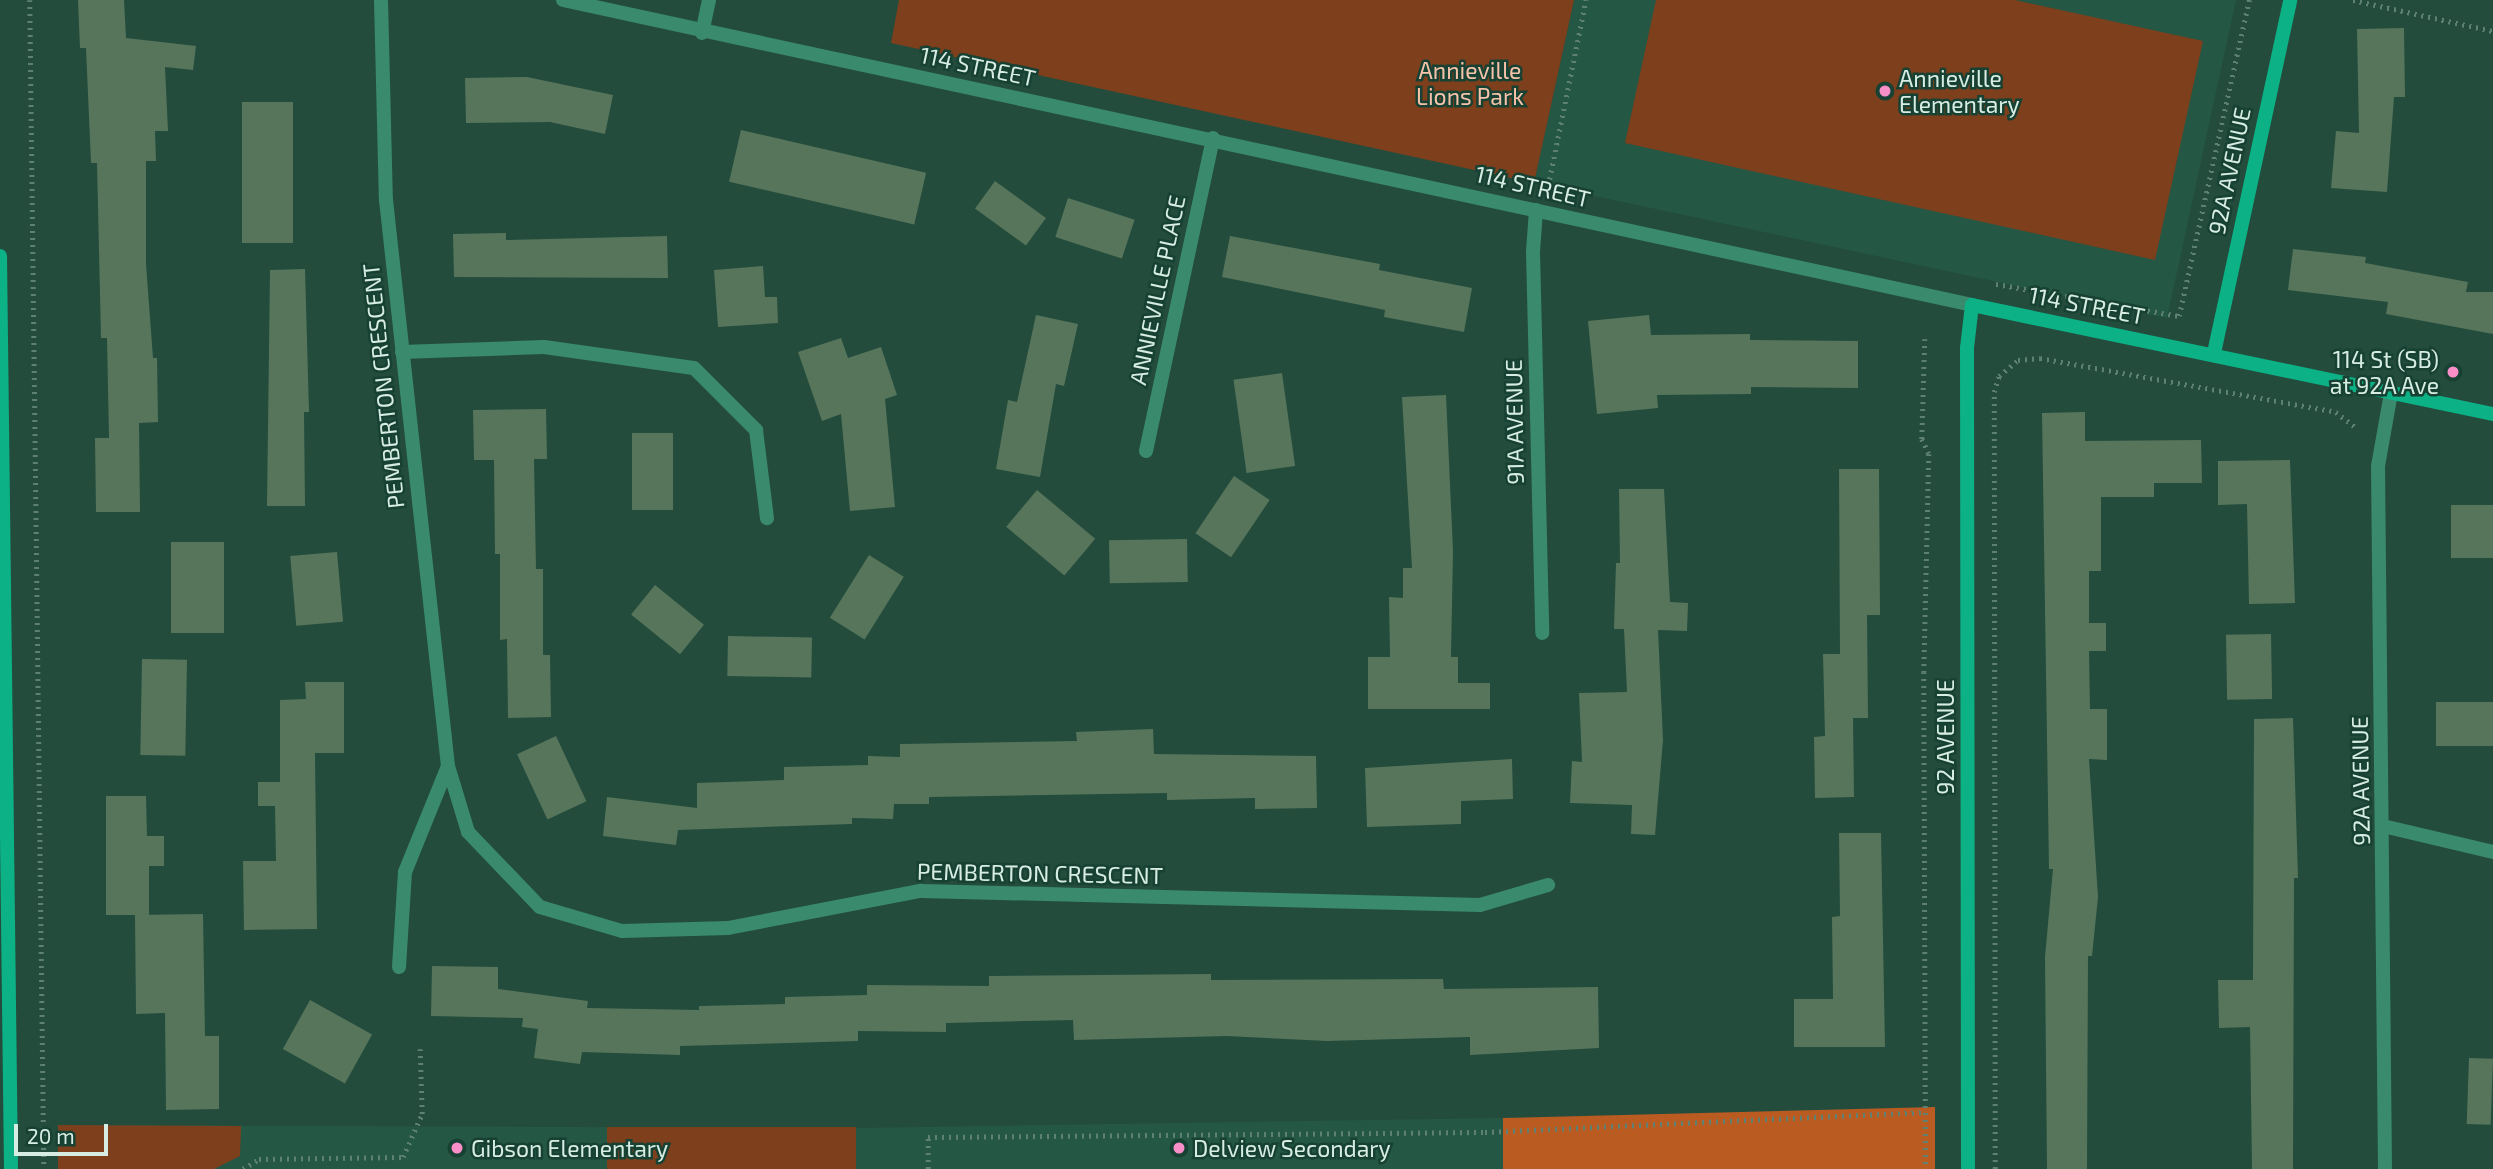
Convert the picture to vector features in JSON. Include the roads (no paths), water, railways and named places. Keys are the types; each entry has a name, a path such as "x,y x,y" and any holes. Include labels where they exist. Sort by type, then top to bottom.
{"street":[{"name":"PEMBERTON CRESCENT","path":"381,0 386,200 448,766 468,832 540,907 622,931 728,928 921,891 1480,905 1549,885"},
{"name":"114 STREET","path":"563,0 702,33 1213,138 1972,305 2214,353 2493,414"},
{"path":"702,33 709,0"},
{"name":"92A AVENUE","path":"2214,353 2290,0"},
{"name":"ANNIEVILLE PLACE","path":"1146,451 1213,138"},
{"name":"91A AVENUE","path":"1536,210 1533,252 1542,633"},
{"path":"0,256 11,1169"},
{"name":"92 AVENUE","path":"1968,1169 1966,348 1972,305"},
{"path":"402,352 544,347 694,368 756,430 767,518"},
{"name":"92A AVENUE","path":"2385,1169 2378,466 2390,393"},
{"name":"PEMBERTON CRESCENT","path":"398,967 405,872 448,766"},
{"path":"2383,825 2493,852"}],"place":[{"name":"Annieville Elementary","path":"1885,91"},
{"name":"114 St (SB) at 92A Ave","path":"2453,372"},
{"name":"Gibson Elementary","path":"457,1148"},
{"name":"Delview Secondary","path":"1179,1148"}],"park label":[{"name":"Annieville Lions Park","path":"1470,83"}]}
